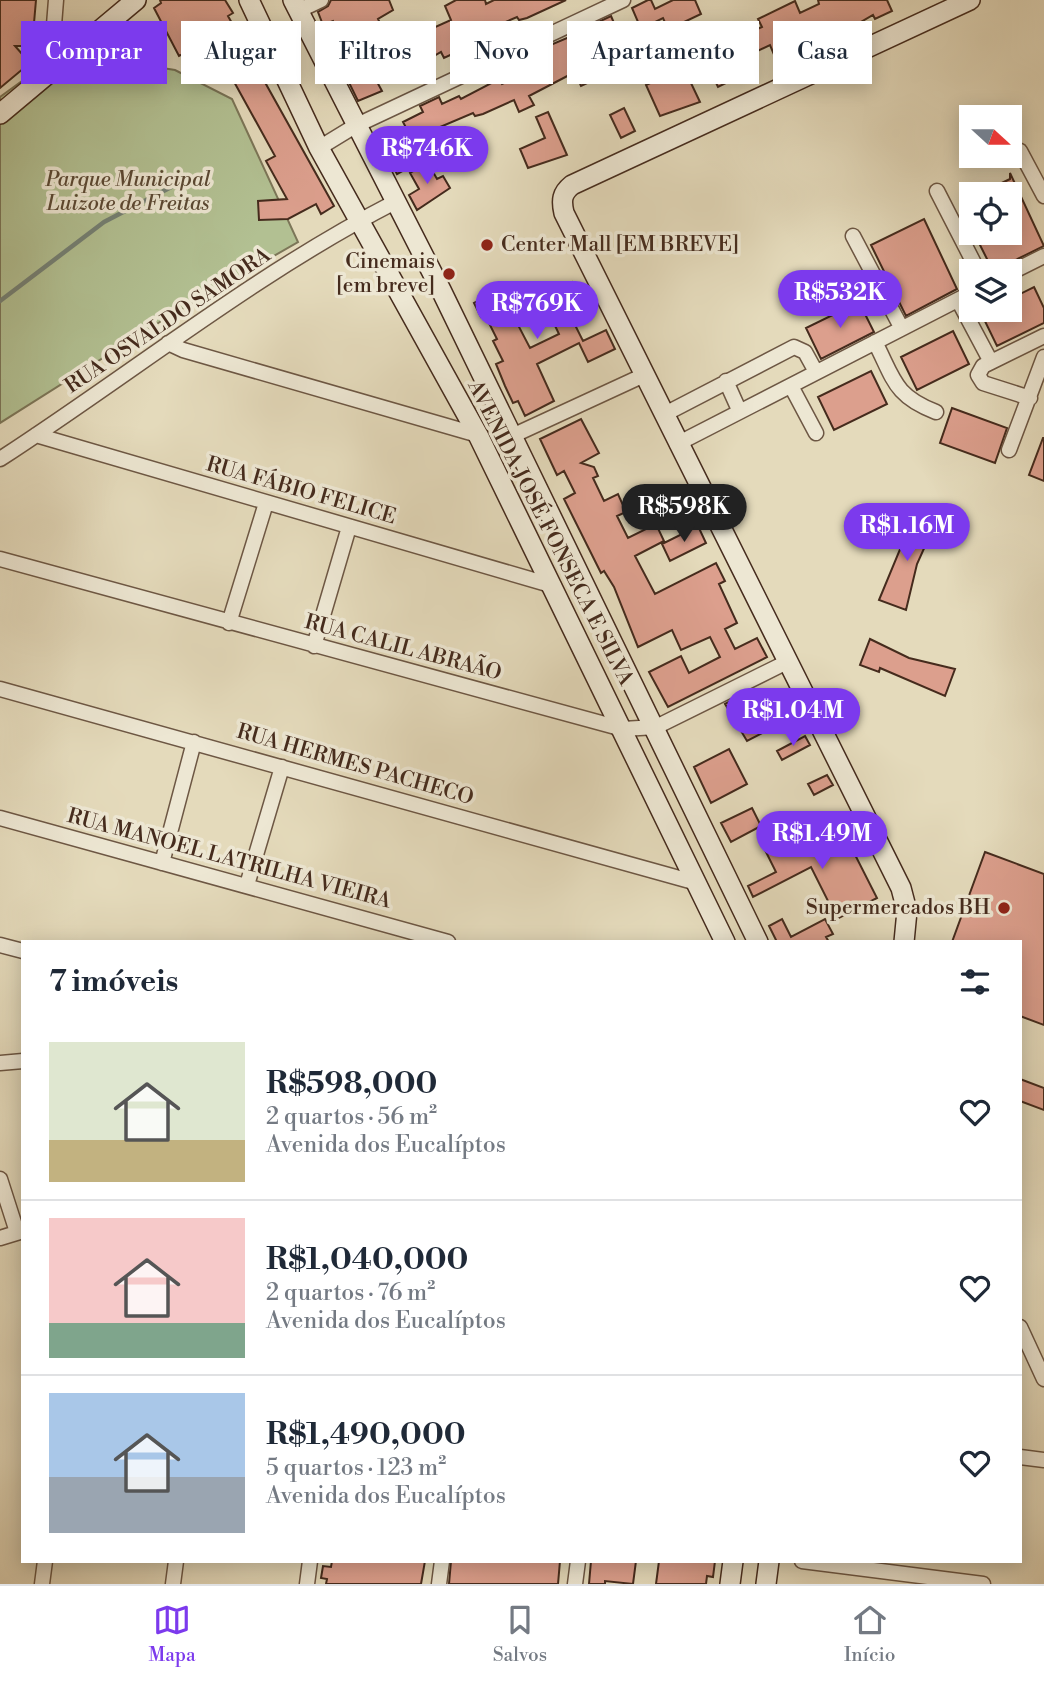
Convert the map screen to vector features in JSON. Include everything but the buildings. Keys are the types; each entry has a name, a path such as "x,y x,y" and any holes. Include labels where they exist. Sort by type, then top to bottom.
{"main road":[{"path":"112,21 136,0"},
{"name":"AVENIDA JOSÉ FONSECA E SILVA","path":"249,0 319,148 478,435 554,586 724,940"},
{"path":"903,938 907,911 901,888 642,376 561,202 565,191 572,185 970,0"},
{"name":"AVENIDA JOSÉ FONSECA E SILVA","path":"296,5 656,727 757,940"},
{"path":"0,114 38,84"},
{"path":"730,1584 733,1563"},
{"path":"766,1584 769,1563"}],"street":[{"path":"54,21 56,0"},
{"path":"296,5 321,0"},
{"path":"319,148 355,126 623,0"},
{"path":"1022,155 1044,196"},
{"path":"937,191 972,259"},
{"name":"RUA OSVALDO SAMORA","path":"0,459 168,343 361,220 395,202"},
{"path":"853,236 901,327"},
{"path":"1022,267 1044,257"},
{"path":"677,444 959,299"},
{"path":"975,322 991,362"},
{"path":"1030,398 983,383 978,375 979,370 1044,336"},
{"path":"875,342 902,393 909,401 936,412"},
{"path":"168,343 183,350 478,435"},
{"path":"663,415 794,347 805,352 816,372"},
{"path":"1009,450 1044,357"},
{"path":"512,436 642,376"},
{"path":"726,381 739,410"},
{"path":"791,386 816,433"},
{"name":"RUA FÁBIO FELICE","path":"36,436 554,586"},
{"path":"229,623 266,503"},
{"path":"314,646 349,527"},
{"name":"RUA CALIL ABRAÃO","path":"0,559 623,729 656,727 787,662"},
{"name":"RUA HERMES PACHECO","path":"0,689 698,883"},
{"path":"162,863 194,742"},
{"path":"247,885 282,767"},
{"name":"RUA MANOEL LATRILHA VIEIRA","path":"0,818 441,940"},
{"path":"0,945 21,950"},
{"path":"0,1063 21,1061"},
{"path":"0,1179 20,1232 0,1238"},
{"path":"1022,1331 1044,1378"},
{"path":"1022,1457 1044,1460"},
{"path":"42,1584 45,1563"},
{"path":"173,1584 176,1563"},
{"path":"307,1584 310,1563"},
{"path":"439,1584 442,1563"},
{"path":"575,1584 579,1563"},
{"path":"818,1563 984,1584"}],"green space":[{"name":"Parque Municipal Luizote de Freitas","path":"167,69 175,70 181,73 181,84 203,84 232,99 298,242 163,320 0,423 0,97 21,82 21,84 167,84"}],"waterway":[{"path":"0,301 104,222 177,184"}],"place":[{"name":"Center Mall [EM BREVE]","path":"487,245"},
{"name":"Cinemais [em breve]","path":"449,274"},
{"name":"Supermercados BH","path":"1004,908"}]}
